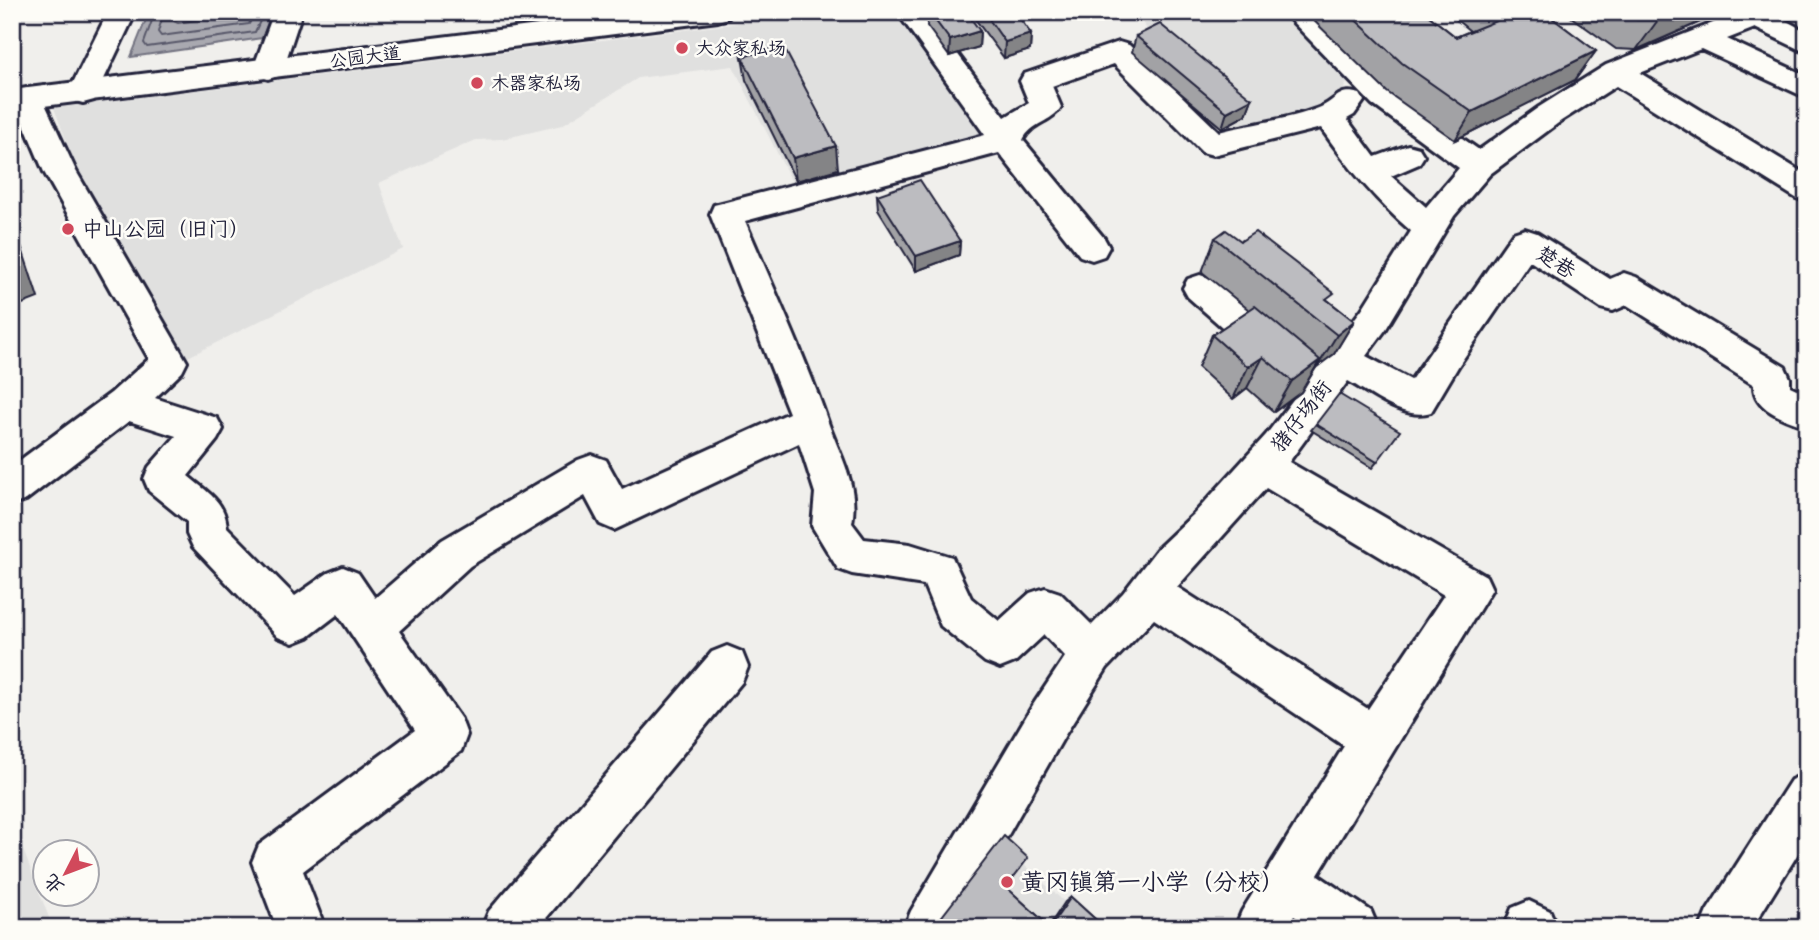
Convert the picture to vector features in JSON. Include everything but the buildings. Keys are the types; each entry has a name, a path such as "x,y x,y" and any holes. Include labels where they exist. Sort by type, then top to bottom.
{"street":[{"path":"83,93 122,12"},
{"path":"268,69 288,12"},
{"name":"公园大道","path":"20,99 718,12"},
{"path":"911,12 1037,181 1092,247"},
{"path":"1297,12 1383,97 1479,166"},
{"path":"1761,14 1807,44"},
{"name":"猪仔场街","path":"928,928 1049,720 1092,654 1138,607 1171,562 1208,527 1262,466 1374,319 1442,208 1479,166 1550,114 1616,72 1761,14"},
{"path":"1700,37 1807,88"},
{"path":"1007,140 1010,128 1046,107 1035,81 1119,52 1213,144 1328,117 1343,108 1366,79"},
{"path":"1616,72 1807,190"},
{"path":"12,488 124,404 169,362 20,99"},
{"path":"1328,117 1391,197 1431,229"},
{"path":"1007,140 726,214 805,403 807,422 825,458 838,506 832,526 852,556 910,563 938,570 956,612 1000,648 1045,607 1092,654"},
{"path":"1369,172 1408,156"},
{"name":"楚巷","path":"1332,376 1418,401 1446,355 1525,242 1613,298 1624,286 1772,378 1772,394 1807,412"},
{"path":"1200,288 1332,376"},
{"path":"124,404 204,429 163,479 206,514 207,534 293,623 343,586 445,735 276,862 301,928"},
{"path":"372,628 456,553 592,471 614,512 807,422"},
{"path":"1259,928 1374,739 1471,589 1262,466"},
{"path":"1149,592 1374,739"},
{"path":"506,928 727,667"},
{"path":"1724,928 1807,796"},
{"path":"1287,881 1353,928"}],"shaded area":[{"path":"829,12 902,12 992,135 794,186 733,66 638,78 562,125 502,139 476,140 379,183 403,249 182,360 93,212 54,108"},
{"path":"1135,12 1289,12 1352,73 1334,107 1215,138 1124,49 1153,38"},
{"path":"12,821 32,873 32,908 45,908 53,928 12,928"},
{"name":"黄冈镇第一小学（分校）","path":"1000,843 1093,928 935,928"}],"water":[{"path":"149,12 272,12 262,38 131,57"}],"place":[{"name":"大众家私场","path":"682,48"},
{"name":"木器家私场","path":"477,83"},
{"name":"中山公园（旧门）","path":"68,229"},
{"name":"黄冈镇第一小学（分校）","path":"1007,882"}]}
